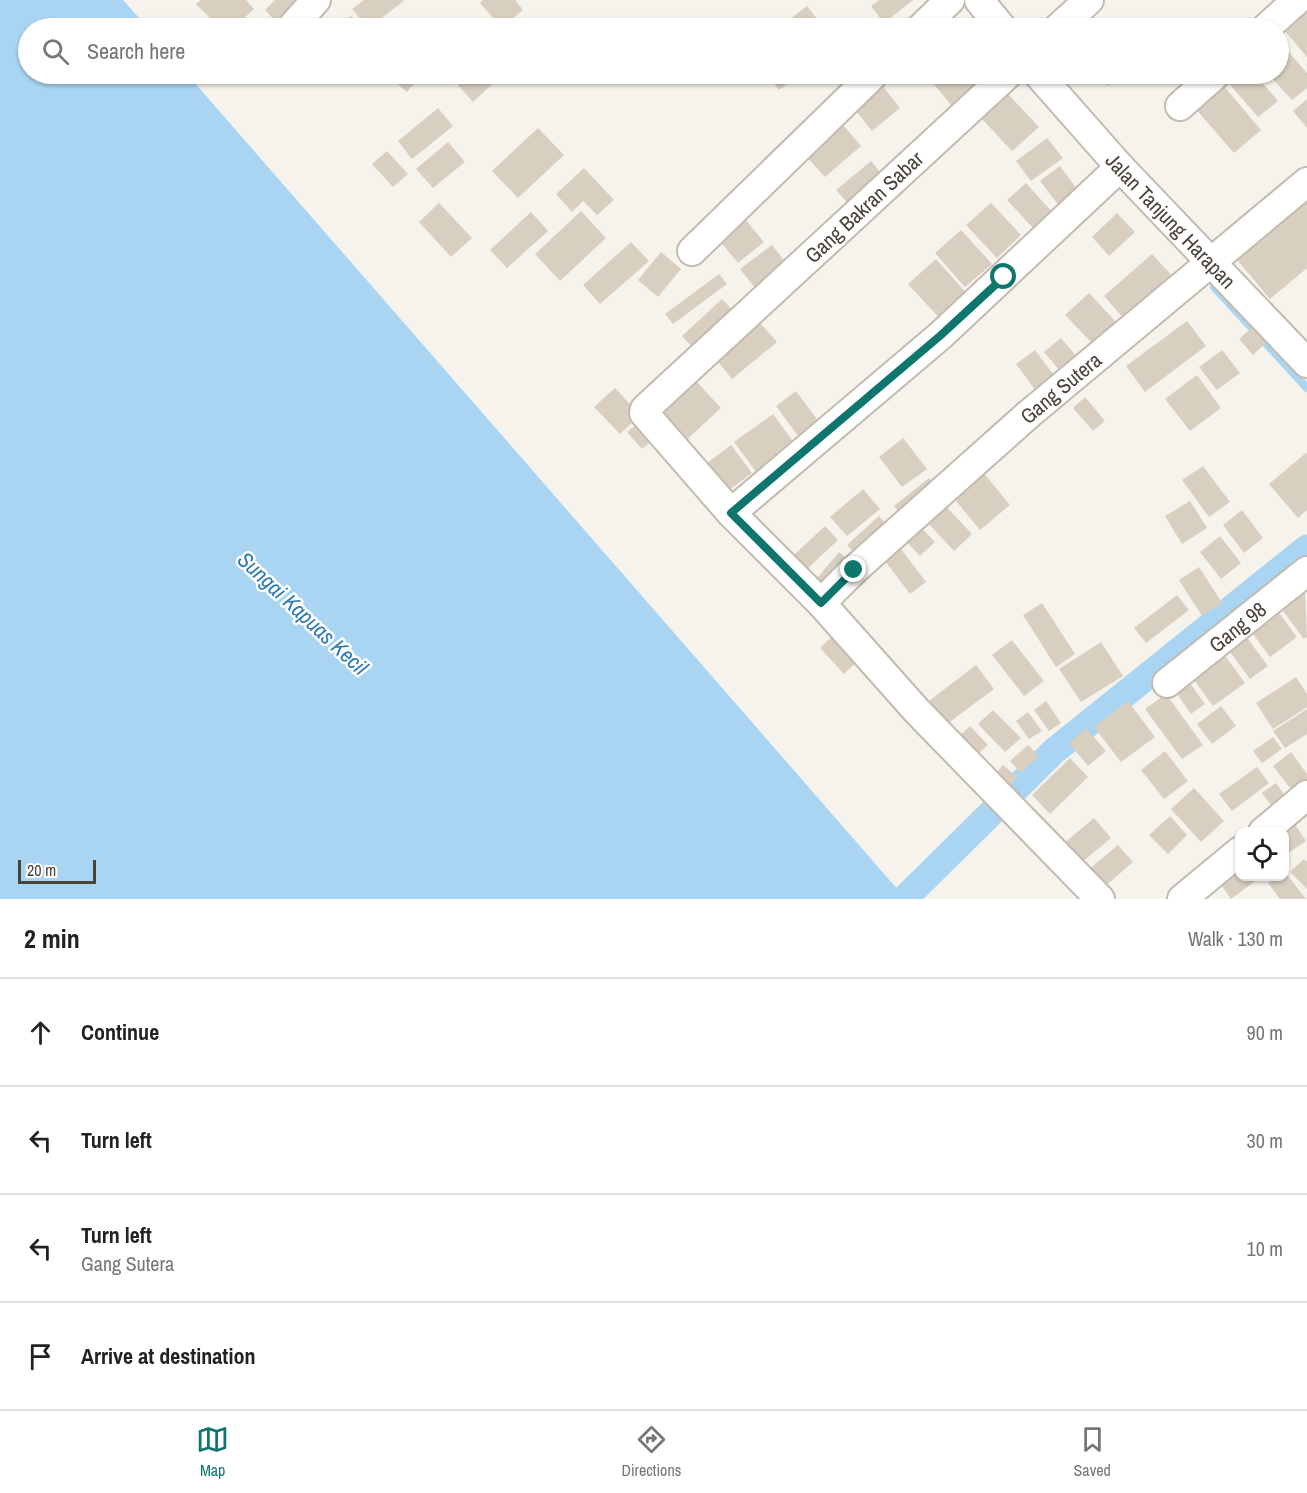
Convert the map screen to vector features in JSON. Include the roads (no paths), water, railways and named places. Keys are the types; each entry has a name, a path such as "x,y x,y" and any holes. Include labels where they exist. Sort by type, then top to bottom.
{"street":[{"path":"300,18 316,0"},
{"path":"931,18 950,0"},
{"path":"979,0 994,18"},
{"path":"1069,18 1089,0"},
{"path":"1277,18 1297,0"},
{"path":"692,251 864,84"},
{"name":"Gang Bakran Sabar","path":"731,513 644,413 645,409 997,84"},
{"name":"Jalan Tanjung Harapan","path":"1047,84 1120,167 1212,260 1307,363"},
{"path":"1180,106 1205,84"},
{"path":"1100,899 917,711 821,603 731,513 941,335 1120,167"},
{"name":"Gang Sutera","path":"821,603 854,570 1029,414 1307,182"},
{"name":"Gang 98","path":"1167,683 1307,571"},
{"path":"1268,827 1307,795"},
{"path":"1182,899 1235,854"}],"water":[{"name":"Sungai Kapuas Kecil","path":"0,0 123,0 139,18 18,18 18,84 196,84 906,899 0,899"}],"waterway":[{"path":"1214,287 1307,388"},
{"path":"904,899 1054,751 1307,548"}]}
